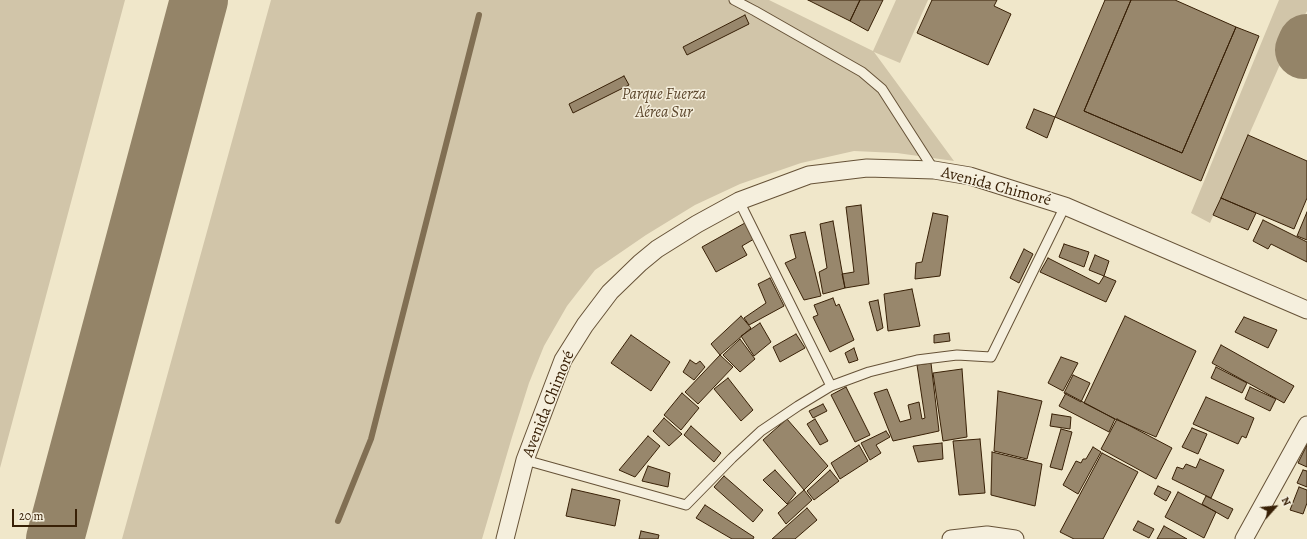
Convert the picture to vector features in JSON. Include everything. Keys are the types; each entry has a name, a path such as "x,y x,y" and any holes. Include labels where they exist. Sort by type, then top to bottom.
{"street":[{"name":"Avenida Chimoré","path":"505,539 525,460 563,360 585,326 610,292 656,249 697,224 739,201 809,175 867,168 934,170 970,176 1065,206 1307,310"},
{"path":"1244,539 1307,425"},
{"path":"951,539 987,535 1015,539"}],"lane":[{"path":"734,0 862,72 882,89 934,170"},
{"path":"739,201 832,386"},
{"path":"525,460 686,505 761,431 798,406 832,386 869,372 917,360 957,355 991,357 1065,206"}],"green space":[{"path":"0,0 125,0 0,468"},
{"name":"Parque Fuerza Aérea Sur","path":"271,0 769,0 873,51 896,0 928,0 900,63 874,52 954,161 897,153 854,151 801,163 740,184 695,205 646,235 595,270 567,306 544,346 529,383 482,539 122,539"},
{"path":"1279,0 1307,0 1307,11 1289,44 1210,223 1191,213"}],"building":[{"path":"808,0 860,0 850,21"},
{"path":"860,0 883,0 868,31 850,21"},
{"path":"932,0 997,0 994,6 1011,14 988,65 917,33"},
{"path":"1105,0 1131,0 1084,111 1182,153 1236,27 1259,36 1201,181 1055,117"},
{"path":"1131,0 1175,0 1236,27 1182,153 1084,111"},
{"path":"745,15 749,24 687,55 683,47"},
{"path":"624,76 629,85 573,113 569,104"},
{"path":"1034,109 1055,117 1047,138 1026,128"},
{"path":"1248,135 1307,161 1307,198 1294,229 1221,198"},
{"path":"1221,198 1256,213 1248,230 1213,215"},
{"path":"861,205 869,284 845,288 842,274 854,272 846,207"},
{"path":"1307,212 1307,240 1297,236"},
{"path":"933,213 948,216 940,276 915,279 916,263 922,262"},
{"path":"1263,220 1307,242 1307,262 1271,244 1268,249 1253,241"},
{"path":"833,221 845,288 823,294 819,272 827,268 820,224"},
{"path":"745,223 754,239 742,246 747,255 716,272 702,247"},
{"path":"805,232 821,296 804,300 785,263 796,258 790,235"},
{"path":"1064,244 1089,252 1084,267 1059,257"},
{"path":"1024,249 1033,254 1019,283 1010,278"},
{"path":"1095,255 1109,261 1104,276 1089,270"},
{"path":"1048,258 1099,284 1104,276 1116,281 1106,302 1040,272"},
{"path":"770,278 784,306 749,325 744,318 766,303 758,284"},
{"path":"912,289 920,326 888,331 884,294"},
{"path":"833,298 836,306 839,304 854,340 830,352 813,317 818,315 814,305"},
{"path":"878,300 883,328 877,331 869,302"},
{"path":"741,316 751,328 720,355 711,344"},
{"path":"1125,316 1196,351 1156,437 1115,419 1084,403"},
{"path":"1244,317 1277,330 1268,348 1235,332"},
{"path":"760,323 771,342 754,356 741,336"},
{"path":"949,333 950,341 934,343 934,335"},
{"path":"796,334 805,348 780,362 773,347"},
{"path":"631,335 670,362 651,391 611,363"},
{"path":"740,339 755,359 740,372 723,355"},
{"path":"1221,345 1294,386 1284,403 1212,363"},
{"path":"854,348 858,360 849,363 845,353"},
{"path":"720,355 733,367 698,404 685,392"},
{"path":"1061,357 1078,363 1063,391 1048,383"},
{"path":"690,360 696,364 700,361 705,367 694,380 683,372"},
{"path":"931,363 939,431 893,441 874,393 887,389 900,422 911,419 908,405 919,402 922,419 925,418 917,365"},
{"path":"1216,367 1247,383 1242,393 1211,378"},
{"path":"962,369 967,437 943,441 933,373"},
{"path":"1073,375 1090,383 1081,402 1064,393"},
{"path":"728,378 753,410 741,421 714,389"},
{"path":"846,387 870,435 855,442 831,395"},
{"path":"1250,387 1276,399 1270,411 1245,399"},
{"path":"998,391 1042,401 1027,459 994,451"},
{"path":"682,393 699,408 681,430 664,415"},
{"path":"1066,393 1115,419 1109,432 1059,406"},
{"path":"1206,397 1254,418 1246,438 1242,436 1238,444 1193,424"},
{"path":"823,404 827,411 813,418 809,411"},
{"path":"1052,414 1071,417 1070,429 1050,426"},
{"path":"664,418 682,434 669,446 653,431"},
{"path":"787,419 828,466 804,490 763,440"},
{"path":"815,419 828,441 820,445 807,424"},
{"path":"1117,419 1172,448 1156,479 1101,449"},
{"path":"691,426 721,453 714,462 684,435"},
{"path":"1192,428 1207,434 1198,454 1182,447"},
{"path":"1061,429 1072,432 1062,470 1050,467"},
{"path":"886,431 890,437 876,445 881,453 870,460 861,443"},
{"path":"648,436 660,446 635,477 619,470"},
{"path":"980,439 985,493 959,495 953,441"},
{"path":"942,443 943,459 918,462 913,446"},
{"path":"859,445 868,461 840,479 831,463"},
{"path":"1307,445 1307,467 1298,463"},
{"path":"1093,447 1101,452 1078,494 1063,485 1076,461 1081,463 1083,459 1086,459"},
{"path":"992,452 1042,464 1035,506 991,495"},
{"path":"1102,453 1138,472 1103,539 1074,539 1060,532"},
{"path":"1200,459 1224,470 1211,498 1172,479 1177,467 1183,469 1186,464 1196,468"},
{"path":"648,466 670,473 668,487 642,481"},
{"path":"775,470 796,493 787,504 763,480"},
{"path":"830,470 839,481 814,500 807,491"},
{"path":"1303,470 1307,471 1307,487 1297,483"},
{"path":"724,476 763,510 753,522 714,487"},
{"path":"1158,486 1171,492 1166,501 1154,494"},
{"path":"1299,487 1307,490 1307,503 1303,514 1290,510"},
{"path":"572,489 620,500 615,526 566,516"},
{"path":"804,490 812,500 786,524 778,513"},
{"path":"1178,492 1216,512 1204,538 1165,517"},
{"path":"1206,496 1233,509 1228,519 1202,504"},
{"path":"705,505 754,537 753,539 732,539 696,518"},
{"path":"807,508 817,520 795,539 772,539"},
{"path":"1138,521 1154,529 1149,538 1133,530"},
{"path":"1164,526 1187,539 1157,539"},
{"path":"641,531 659,535 658,539 639,539"}],"waterway":[{"path":"338,521 371,439 479,15"}],"taxiway":[{"path":"55,539 199,0"},
{"path":"1304,50 1307,43"}]}
